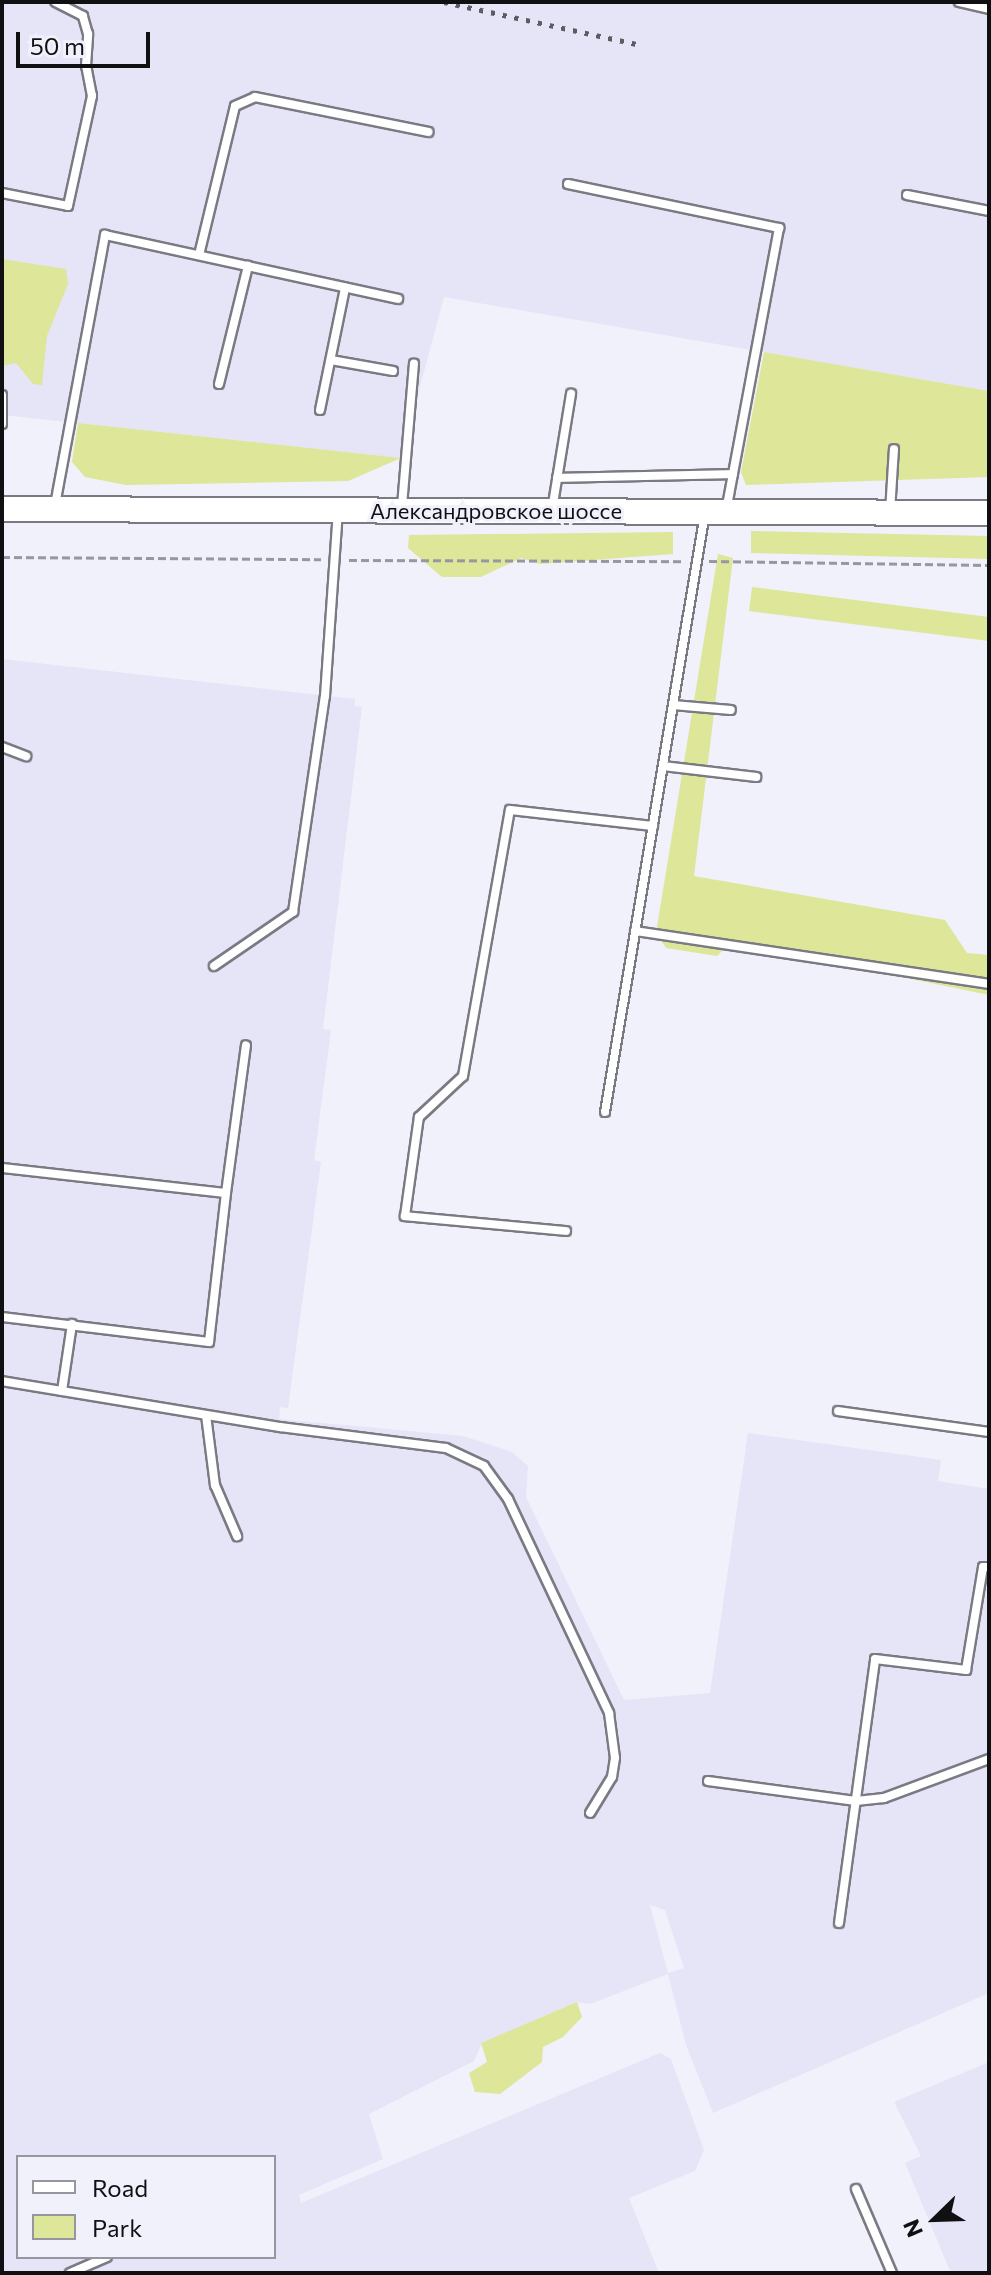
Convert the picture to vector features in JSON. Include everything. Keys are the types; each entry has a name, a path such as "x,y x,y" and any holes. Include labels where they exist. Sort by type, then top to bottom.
{"main road":[{"name":"Александровское шоссе","path":"2,509 989,513"}],"lane":[{"path":"2,193 68,206 92,96 86,66 88,34 83,16 55,2"},
{"path":"959,2 989,9"},
{"path":"199,255 235,106 255,97 429,132"},
{"path":"568,184 779,228 733,474 697,561 605,1112"},
{"path":"907,195 989,211"},
{"path":"54,509 105,235 398,299"},
{"path":"219,384 248,266"},
{"path":"320,410 345,288"},
{"path":"331,360 393,371"},
{"path":"401,511 414,364"},
{"path":"551,511 571,394"},
{"path":"2,395 2,424"},
{"path":"890,512 894,449"},
{"path":"557,478 733,474"},
{"path":"214,966 293,912 325,696 338,510"},
{"path":"673,705 731,710"},
{"path":"2,747 26,756"},
{"path":"663,766 756,777"},
{"path":"566,1231 405,1216 419,1117 463,1076 510,810 653,826"},
{"path":"635,931 989,984"},
{"path":"2,1317 209,1342 246,1045"},
{"path":"2,1168 226,1193"},
{"path":"62,1391 72,1324"},
{"path":"2,1381 206,1415 446,1448 484,1466 508,1499 609,1713 615,1758 612,1777 590,1813"},
{"path":"838,1411 989,1432"},
{"path":"206,1415 212,1472 237,1536"},
{"path":"839,1923 875,1659 966,1670 983,1567 989,1567"},
{"path":"708,1781 856,1801 884,1798 989,1759"},
{"path":"856,2189 892,2273"},
{"path":"70,2273 102,2259"}],"path":[{"path":"2,557 989,565"}],"shaded area":[{"path":"2,2 989,2 989,391 444,297 401,458 2,415"},
{"path":"2,659 355,699 355,706 362,707 323,1029 331,1030 314,1160 321,1162 288,1408 280,1407 279,1419 463,1436 512,1452 528,1466 526,1497 624,1700 710,1693 748,1433 941,1460 938,1481 989,1489 989,1993 713,2113 686,2045 668,1974 590,2004 577,2002 482,2043 474,2061 369,2114 383,2159 299,2195 301,2203 660,2053 671,2059 704,2150 695,2171 629,2198 659,2273 2,2273","holes":["650,1905 665,1910 684,1968 668,1973"]},
{"path":"989,2062 989,2273 951,2273 905,2163 921,2156 894,2102"}],"green space":[{"path":"2,259 66,269 68,284 47,336 42,385 33,384 16,363 2,366"},
{"path":"764,352 989,391 989,477 746,485 741,472"},
{"path":"78,423 401,458 348,481 126,485 85,477 72,462"},
{"path":"751,531 989,536 989,559 751,553"},
{"path":"673,532 673,554 540,564 521,558 481,577 442,577 408,548 409,535"},
{"path":"718,554 733,558 694,876 945,920 967,953 989,955 989,995 731,942 717,956 666,948 656,933"},
{"path":"752,587 989,617 989,641 749,611"},
{"path":"577,2002 582,2017 563,2037 543,2047 542,2062 500,2094 475,2092 469,2073 487,2062 481,2043"}],"railway":[{"path":"444,2 636,44"}]}
